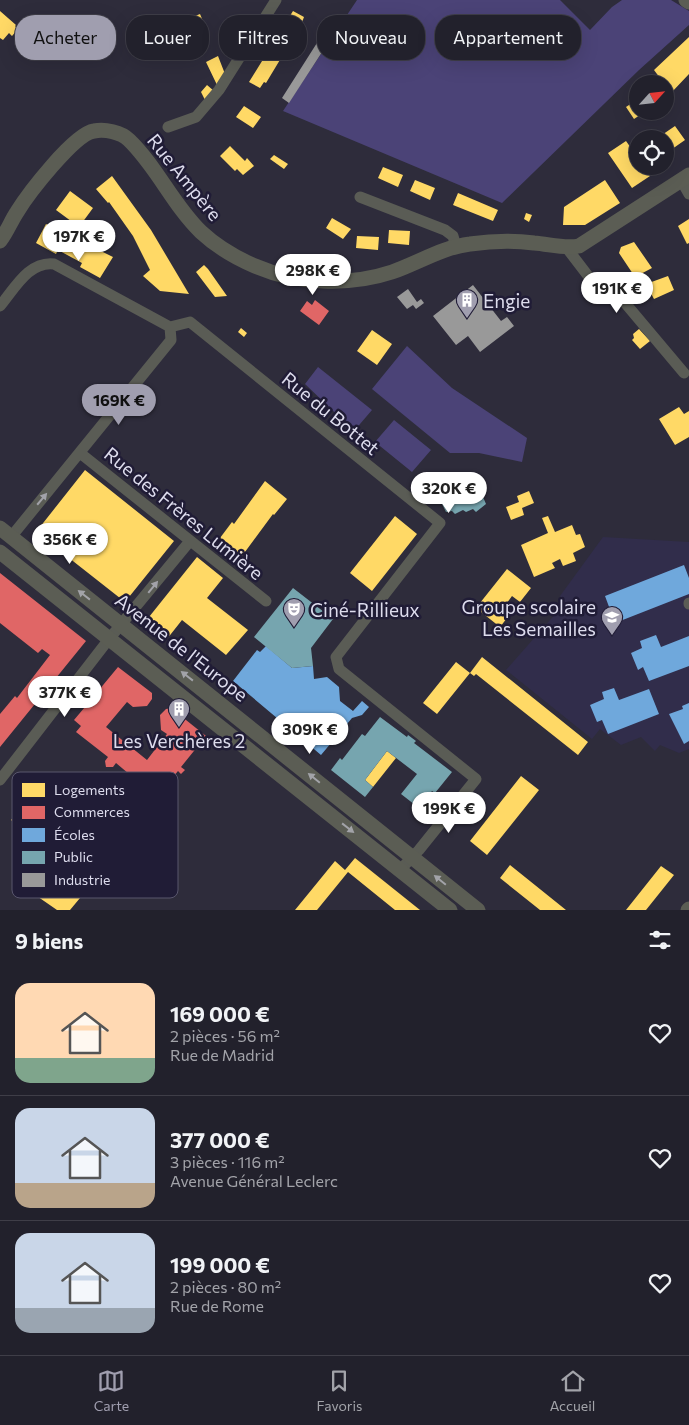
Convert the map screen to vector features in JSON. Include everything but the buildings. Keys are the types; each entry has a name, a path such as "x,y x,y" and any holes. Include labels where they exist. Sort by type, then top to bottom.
{"street":[{"path":"168,127 196,117 219,90 276,0"},
{"name":"Rue Ampère","path":"0,241 18,210 63,153 82,136 93,131 105,130 118,133 129,140 170,196 202,232 233,255 261,268 315,281 363,279 391,272 468,244 512,241 566,247 579,246 685,178"},
{"path":"685,178 689,194"},
{"path":"360,197 445,230 453,236 456,247"},
{"path":"566,247 592,281 615,291 684,373"},
{"path":"0,306 36,265 54,264 170,327 171,340 80,453 6,532"},
{"name":"Rue du Bottet","path":"170,327 190,322 440,523 336,657 339,669 476,779 419,850 411,856"},
{"name":"Rue des Frères Lumière","path":"80,453 266,601"},
{"name":"Avenue de l'Europe","path":"6,532 478,910"},
{"path":"0,780 109,639 190,541"},
{"name":"Avenue de l'Europe","path":"0,552 450,910"},
{"path":"400,870 411,856"}],"shaded area":[{"path":"357,0 560,0 575,15 435,15 435,60 581,60 581,21 590,30 612,7 622,0 671,0 689,11 689,25 634,75 629,75 629,80 502,203 283,111 317,60 425,60 425,15 347,15"},
{"path":"407,346 452,388 527,438 522,462 479,453 450,453 372,389"},
{"path":"318,367 372,410 354,431 305,384"},
{"path":"394,420 431,450 412,472 375,442"},
{"name":"Groupe scolaire Les Semailles","path":"603,537 689,542 689,749 679,753 660,745 655,751 641,737 621,745 600,729 592,739 506,670 565,603 560,596"}],"place":[{"name":"Engie","path":"467,319"},
{"name":"Ciné-Rillieux","path":"294,628"},
{"name":"Groupe scolaire Les Semailles","path":"612,636"},
{"name":"Les Verchères 2","path":"179,728"}]}
